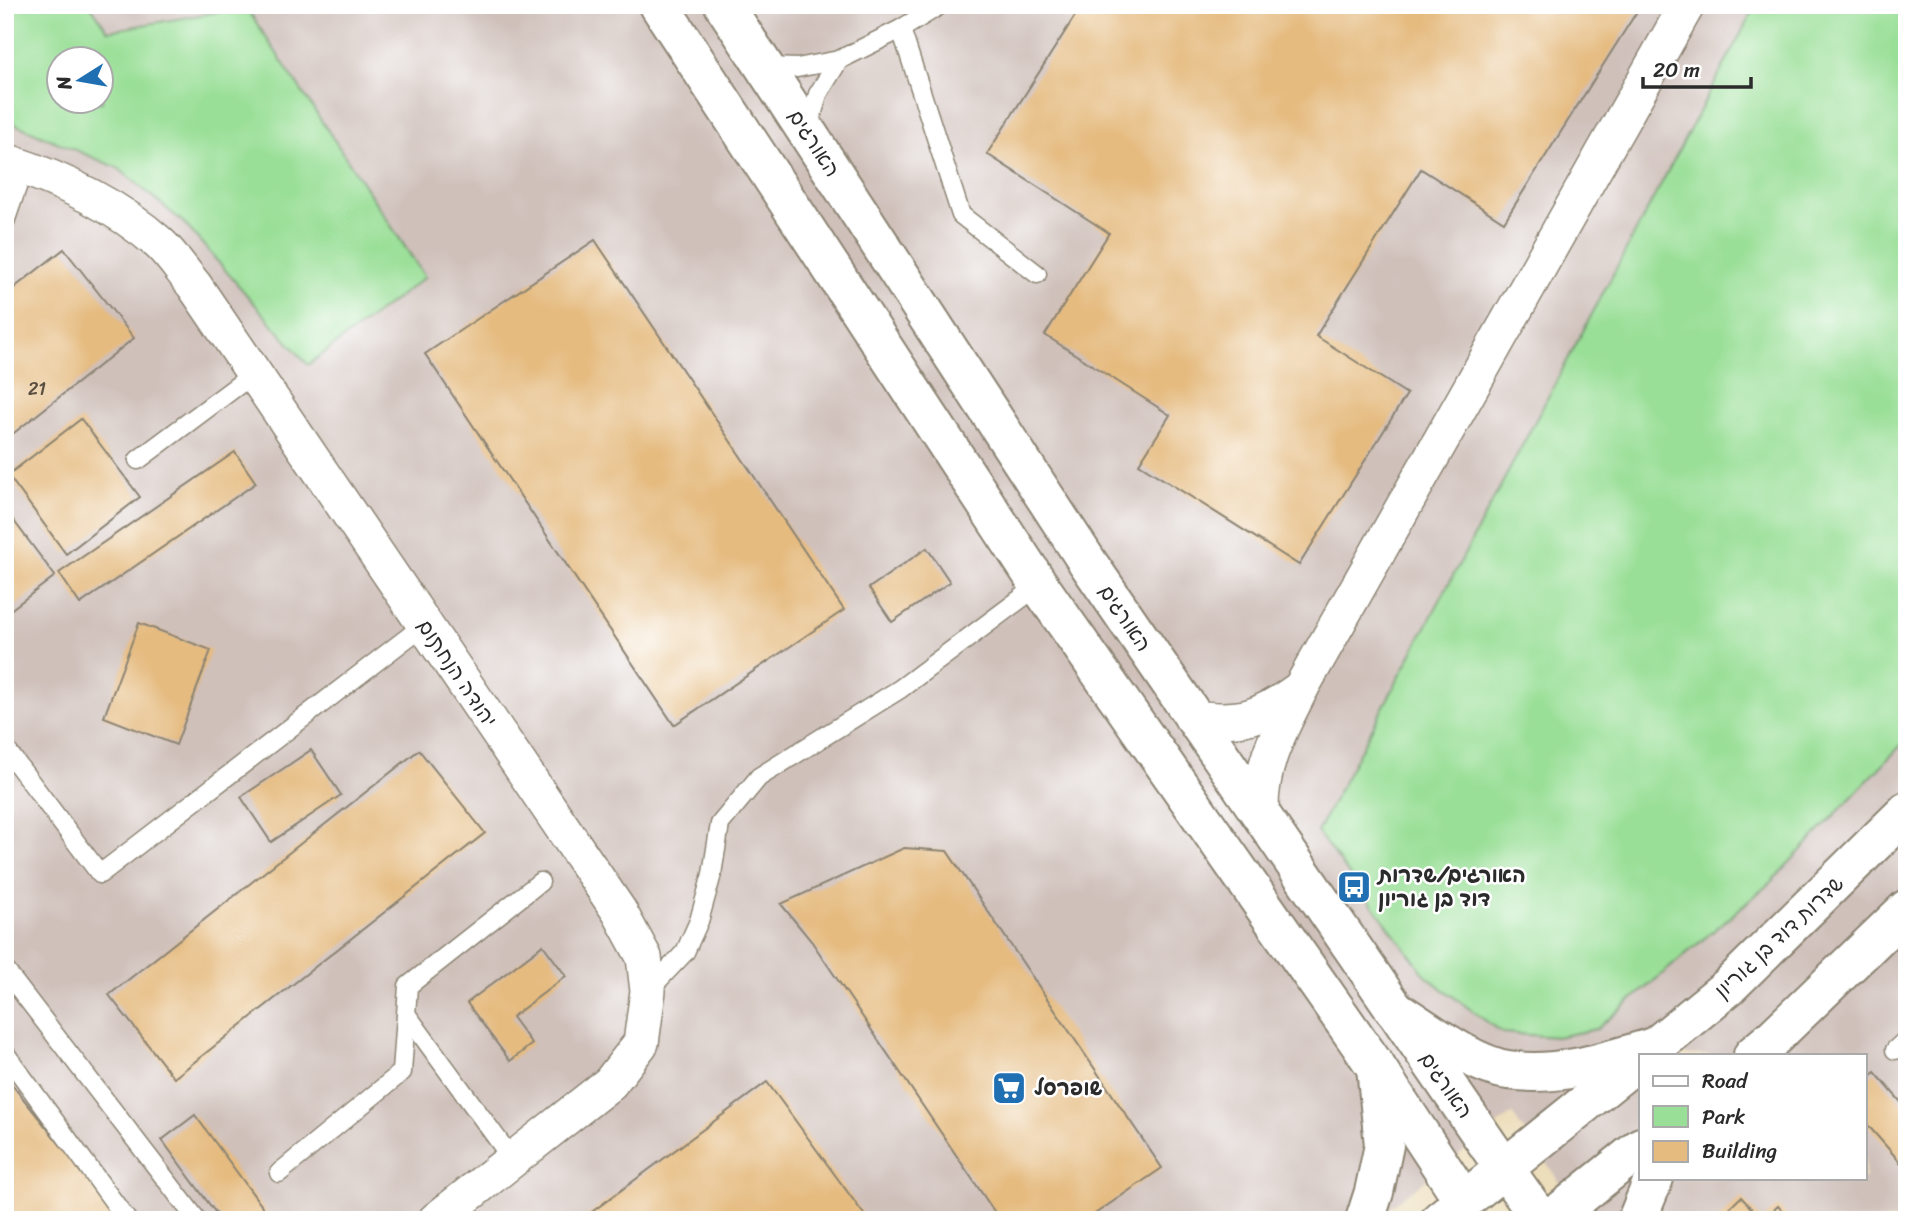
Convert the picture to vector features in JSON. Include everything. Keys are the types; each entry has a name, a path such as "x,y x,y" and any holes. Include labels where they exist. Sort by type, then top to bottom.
{"street":[{"path":"659,5 1039,585 1376,1067 1460,1214"},
{"name":"האורגים","path":"724,5 1192,718 1541,1220"},
{"path":"1261,816 1262,783 1266,763 1301,688 1687,5"},
{"name":"יהודה הנחתום","path":"14,164 48,175 111,208 160,244 194,285 619,911 644,957 648,991 641,1043 610,1083 436,1220"},
{"path":"1192,718 1230,720 1252,717 1272,710 1301,688"},
{"name":"שדרות דוד בן גוריון","path":"1648,1053 1728,987 1907,811"},
{"path":"1754,1054 1907,909"},
{"path":"1394,1009 1468,1055 1507,1070 1547,1071 1596,1065 1639,1055"},
{"name":"שדרות דוד בן גוריון","path":"1460,1214 1504,1168 1639,1060"},
{"path":"1365,1220 1384,1145 1376,1067"},
{"path":"1550,1220 1639,1149"},
{"path":"1637,1220 1653,1180"}],"lane":[{"path":"765,67 797,68 839,60 901,29 940,5"},
{"path":"901,29 961,215 1037,274"},
{"path":"807,134 817,94 839,60"},
{"path":"5,222 14,164"},
{"path":"138,460 253,374"},
{"path":"648,991 685,952 699,922 709,886 720,824 759,777 900,689 1039,585"},
{"path":"5,748 100,874 424,625"},
{"path":"279,1172 402,1072 408,986 540,882"},
{"path":"5,970 197,1220"},
{"path":"407,1015 512,1159"},
{"path":"5,1053 127,1220"}],"shaded area":[{"path":"5,5 1907,5 1907,1220 1586,1220 1512,1114 1373,1220 5,1220"}],"green space":[{"path":"5,5 90,5 108,31 246,7 425,277 308,365 184,223 118,168 5,120"},
{"path":"1756,5 1907,5 1907,739 1770,883 1597,1029 1556,1037 1502,1033 1427,977 1317,832"}],"building":[{"path":"1082,5 1641,5 1504,222 1421,169 1316,336 1407,394 1299,565 1139,464 1170,415 1045,335 1109,233 987,154"},
{"path":"595,240 844,610 674,725 425,354"},
{"path":"64,249 134,338 5,440 5,295"},
{"path":"81,419 140,497 66,554 8,475"},
{"path":"235,452 256,483 80,604 59,573"},
{"path":"5,509 55,576 5,614"},
{"path":"927,548 950,582 892,622 869,588"},
{"path":"139,623 211,650 176,745 104,717"},
{"path":"311,750 341,795 271,842 241,797"},
{"path":"419,750 485,833 174,1078 109,995"},
{"name":"שופרסל","path":"904,848 947,851 1162,1168 1086,1220 1000,1220 812,942 781,904"},
{"path":"543,945 566,976 512,1017 532,1044 510,1061 467,1003"},
{"path":"1875,1072 1907,1109 1907,1170 1867,1124 1867,1078"},
{"path":"5,1076 121,1220 5,1220"},
{"path":"767,1082 868,1220 581,1220"},
{"path":"195,1115 272,1220 221,1220 162,1140"},
{"path":"1741,1197 1762,1220 1717,1220"},
{"path":"1778,1206 1791,1220 1763,1220"}],"place":[{"name":"האורגים/שדרות דוד בן גוריון","path":"1354,887"},
{"name":"שופרסל","path":"1009,1088"}]}
